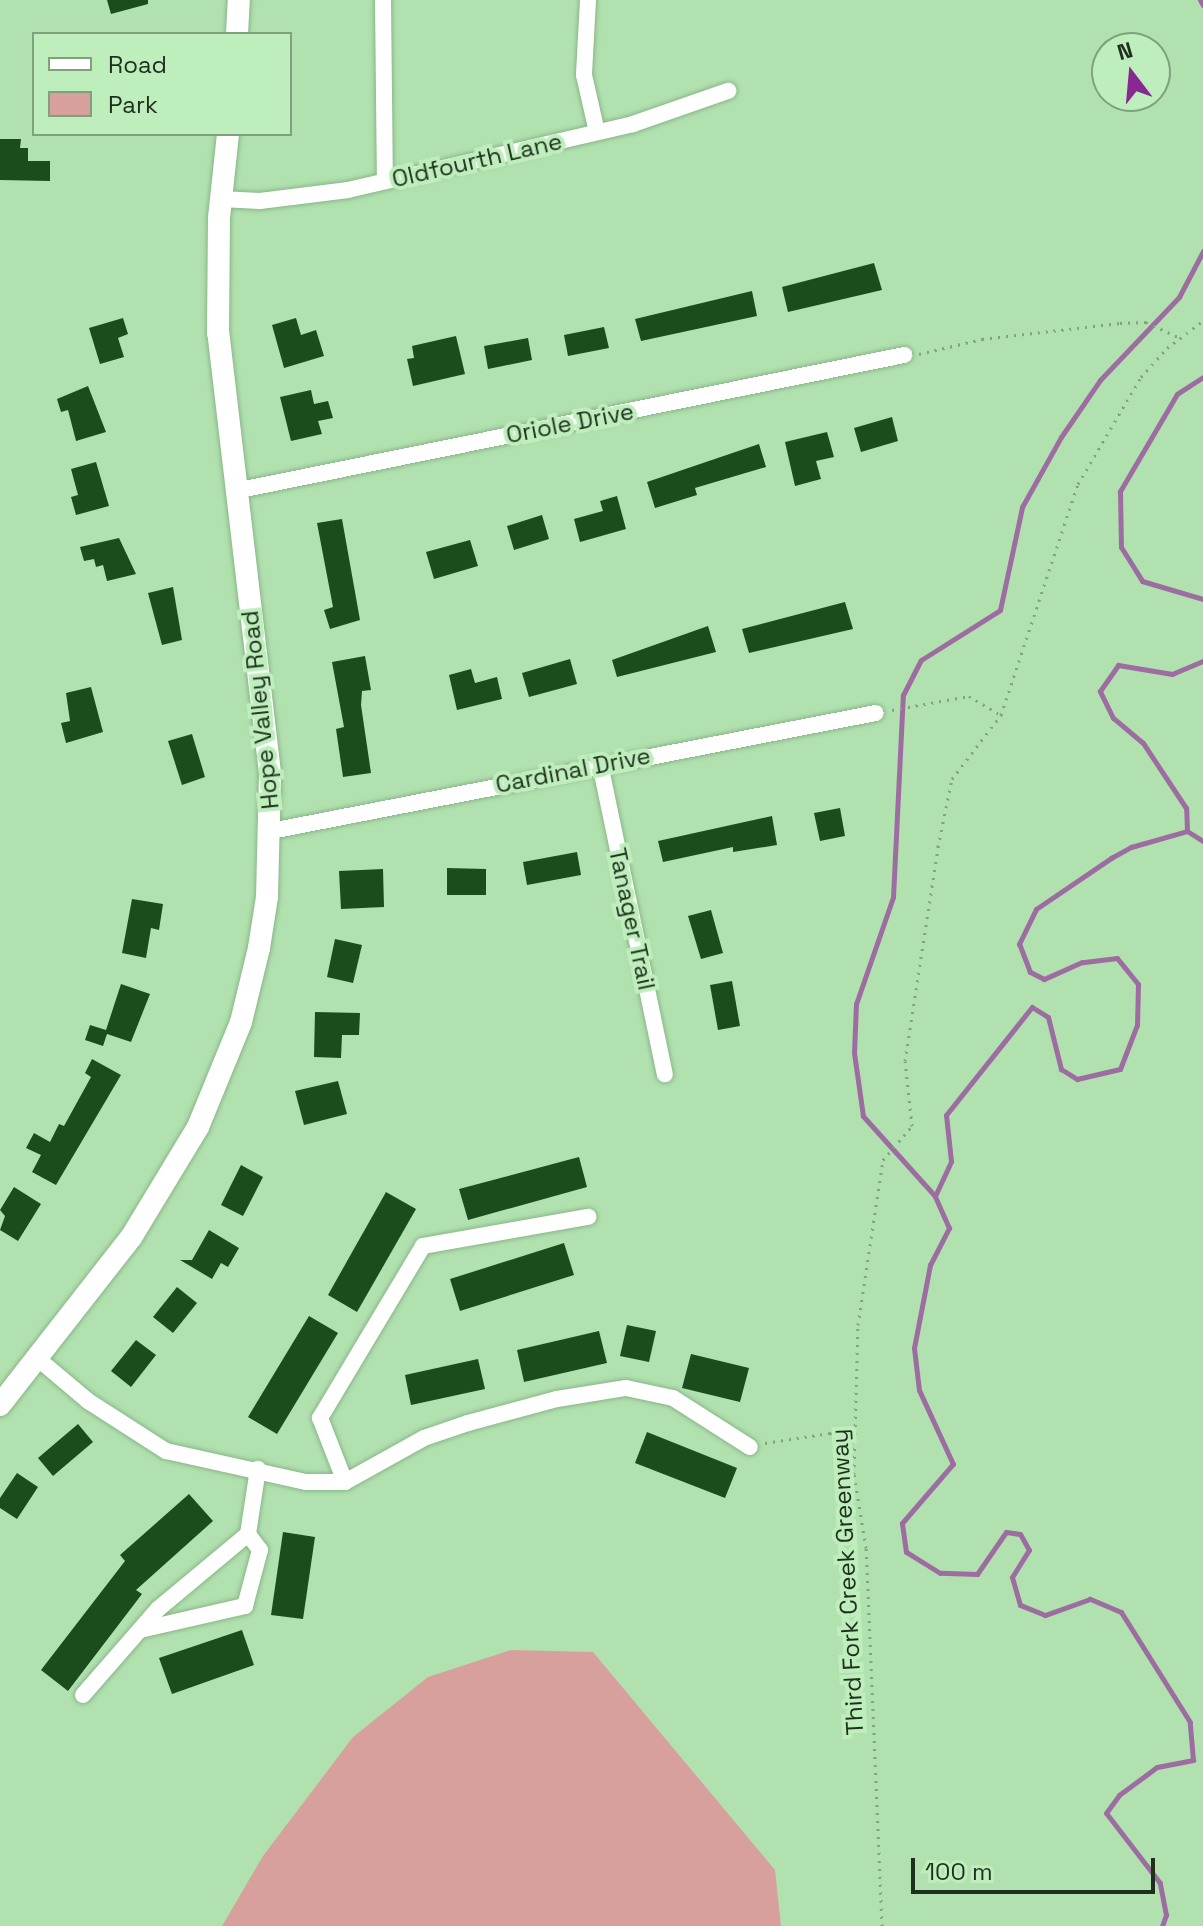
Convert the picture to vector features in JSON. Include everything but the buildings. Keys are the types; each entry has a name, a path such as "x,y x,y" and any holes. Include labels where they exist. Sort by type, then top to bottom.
{"main road":[{"path":"237,32 239,0"},
{"name":"Hope Valley Road","path":"0,1405 132,1236 215,1090 241,1022 259,948 271,831 267,741 218,333 221,199 228,136"}],"street":[{"path":"383,0 385,181"},
{"path":"588,0 584,75 597,132"},
{"name":"Oldfourth Lane","path":"221,199 309,196 385,181 597,132 728,91"},
{"name":"Oriole Drive","path":"235,491 904,355"},
{"name":"Cardinal Drive","path":"271,831 600,764 876,713"},
{"name":"Tanager Trail","path":"600,764 665,1074"},
{"path":"345,1482 320,1418 423,1246 588,1217"},
{"path":"37,1358 88,1401 166,1451 306,1482 345,1482 424,1438 468,1423 557,1399 626,1388 673,1398 750,1447"},
{"path":"83,1695 140,1630 248,1534 258,1469"},
{"path":"140,1630 245,1606 260,1550 248,1534"}],"path":[{"name":"Third Fork Creek Greenway","path":"882,1926 866,1548 854,1474 858,1325 883,1160 906,1139 912,1126 905,1061 952,779 1001,715 1078,484 1141,377 1203,321"},
{"path":"904,355 1080,326 1146,322 1181,338"},
{"path":"902,708 969,696 1001,715"},
{"path":"750,1447 830,1433 855,1442"}],"green space":[{"path":"511,1650 593,1652 775,1870 781,1926 222,1926 263,1856 353,1737 428,1677"}],"waterway":[{"path":"1200,0 1203,5"},
{"path":"935,1196 863,1116 854,1053 856,1004 893,897 903,695 921,660 1000,610 1022,507 1061,437 1100,380 1179,297 1203,251"},
{"path":"1203,377 1177,394 1120,491 1121,547 1142,581 1203,599"},
{"path":"1187,831 1186,808 1143,743 1113,718 1100,691 1118,665 1172,674 1203,661"},
{"path":"1187,831 1203,841"},
{"path":"1162,1926 1166,1915 1160,1883 1106,1813 1119,1795 1157,1767 1193,1760 1190,1722 1121,1612 1090,1599 1045,1615 1020,1605 1012,1577 1029,1550 1020,1534 1006,1532 977,1574 940,1573 906,1552 902,1523 953,1464 919,1390 914,1348 930,1265 949,1228 935,1196 951,1161 946,1115 1032,1007 1048,1017 1061,1069 1077,1079 1120,1069 1137,1025 1138,984 1117,958 1082,962 1044,979 1030,972 1019,944 1036,909 1111,858 1131,847 1187,831"}]}
